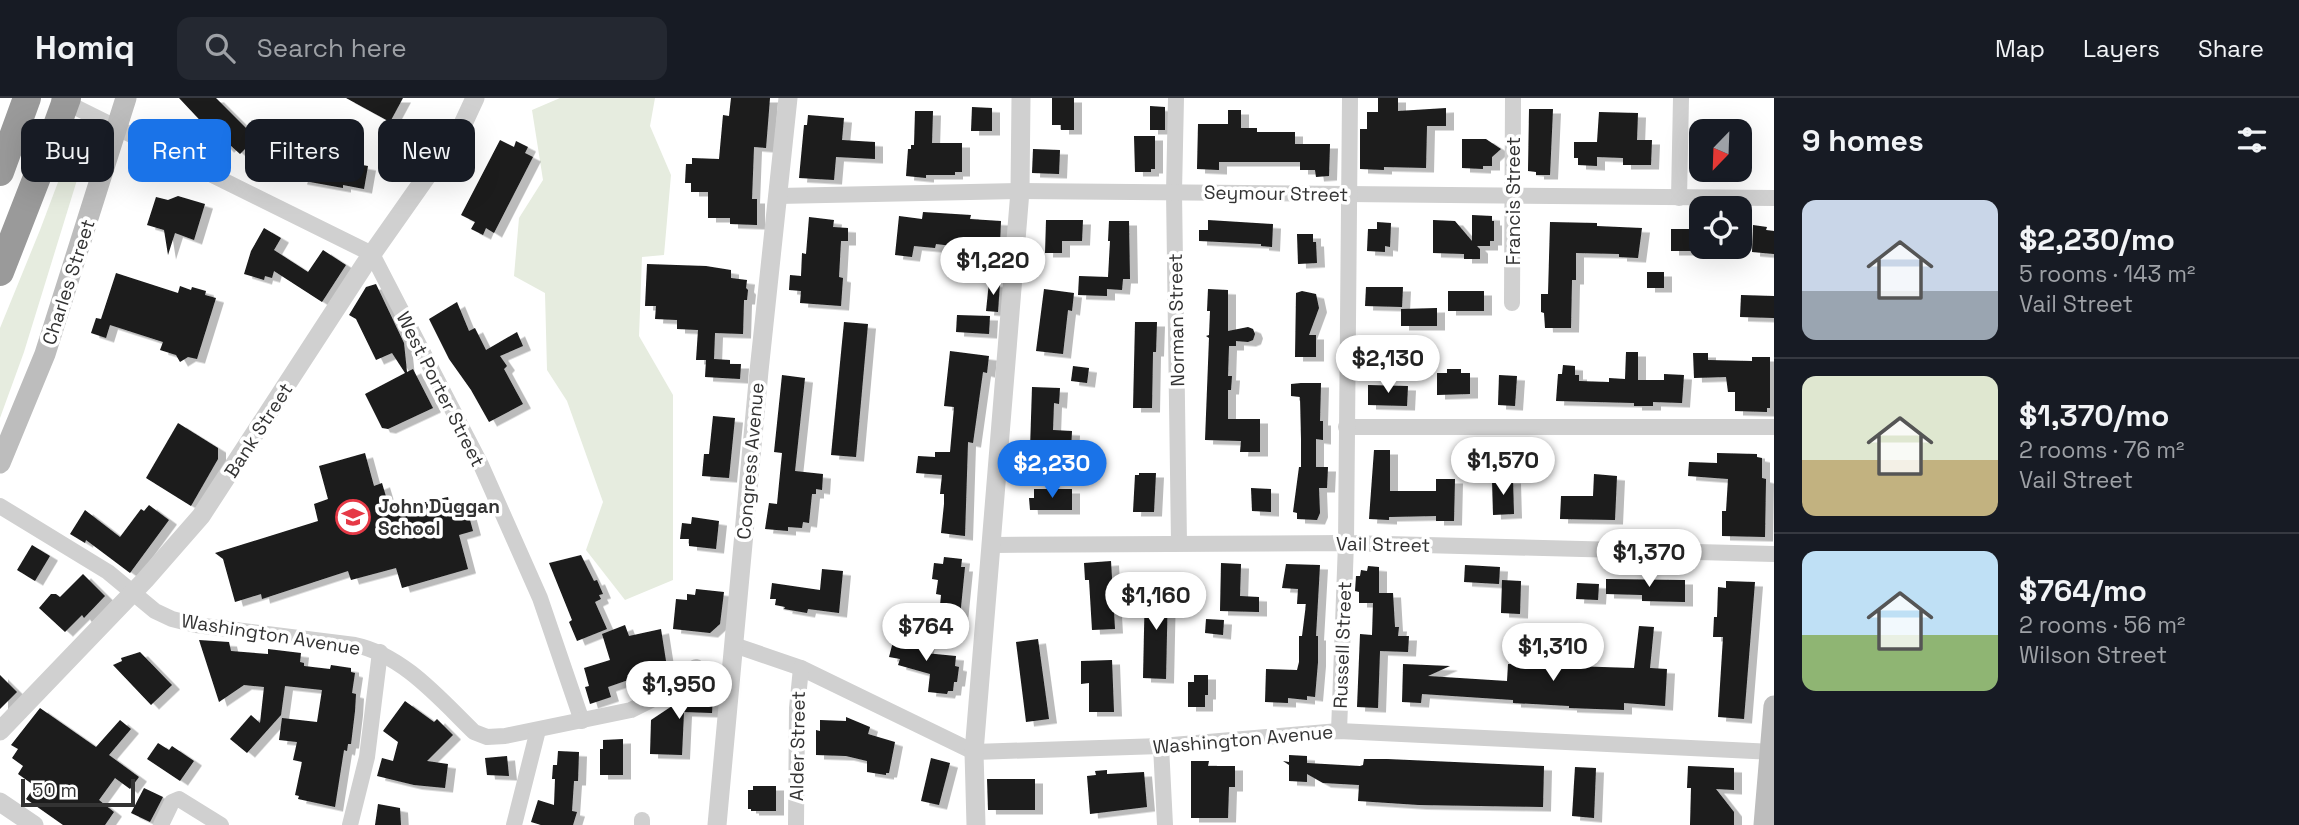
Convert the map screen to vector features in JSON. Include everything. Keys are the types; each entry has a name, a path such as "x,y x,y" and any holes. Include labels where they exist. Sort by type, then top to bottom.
{"highway":[{"path":"0,272 66,98"},
{"path":"0,172 24,106"}],"main road":[{"name":"Charles Street","path":"0,463 50,341 126,98"},
{"path":"1764,825 1774,706"}],"street":[{"path":"56,98 372,254"},
{"name":"Bank Street","path":"0,730 132,593 208,506 372,254 462,126 475,98"},
{"name":"Congress Avenue","path":"717,825 759,371 788,98"},
{"path":"976,825 974,752 1020,191 1021,98"},
{"name":"Norman Street","path":"1176,98 1174,192 1179,543"},
{"name":"Russell Street","path":"1339,731 1346,543 1350,98"},
{"name":"Francis Street","path":"1512,303 1513,98"},
{"path":"1679,198 1681,98"},
{"name":"Seymour Street","path":"778,196 1020,191 1774,198"},
{"name":"West Porter Street","path":"372,254 453,409 508,526 540,598 582,721"},
{"path":"1346,427 1774,427"},
{"name":"Washington Avenue","path":"0,506 108,572 155,611 180,621 355,645 380,652 402,666 480,736 495,737 538,730 624,712 641,706 696,667"},
{"name":"Vail Street","path":"993,545 1346,543 1774,554"},
{"name":"Washington Avenue","path":"734,645 801,668 974,752 1161,746 1339,731 1772,752"},
{"path":"350,825 367,757 380,652"},
{"name":"Alder Street","path":"796,825 797,708 801,668"},
{"path":"514,825 538,730"},
{"path":"1161,746 1165,825"},
{"path":"161,825 172,802 179,799 221,825"},
{"path":"0,802 34,825"}],"shaded area":[{"path":"560,98 655,98 650,126 671,175 664,255 642,257 639,336 673,395 673,580 625,600 586,550 603,502 567,401 547,370 545,293 514,276 519,218 543,180 532,110"},
{"path":"58,182 76,182 24,352 0,418 0,328"}],"building":[{"path":"179,98 216,98 245,127 245,149 240,154 231,146 231,119 199,119"},
{"path":"346,98 403,98 392,119 384,119"},
{"path":"731,98 770,98 766,148 754,147 752,199 757,199 757,225 730,224 730,218 708,218 708,192 691,192 691,183 685,183 686,164 692,164 692,158 719,159 723,115 729,116"},
{"path":"1052,98 1074,98 1074,130 1061,130 1061,125 1052,125"},
{"path":"1378,98 1398,98 1398,111 1446,108 1446,126 1427,126 1426,168 1360,169 1360,129 1367,129 1367,112 1378,112"},
{"path":"1150,106 1165,107 1165,130 1150,130"},
{"path":"972,107 992,108 992,131 971,131"},
{"path":"1529,109 1553,109 1550,175 1536,175 1536,172 1528,171"},
{"path":"1228,110 1241,110 1241,128 1257,128 1257,132 1295,132 1295,144 1330,144 1329,176 1316,177 1315,170 1300,170 1300,162 1219,162 1219,170 1197,169 1198,124 1228,124"},
{"path":"915,111 933,111 932,143 962,143 962,172 955,172 955,175 926,175 926,178 906,176 908,149 914,145"},
{"path":"1599,112 1638,113 1637,140 1652,140 1651,165 1623,165 1623,158 1597,157 1597,166 1578,165 1578,158 1574,158 1574,142 1597,142"},
{"path":"808,115 844,118 842,140 875,142 875,159 836,157 834,180 799,178 804,125 807,125"},
{"path":"1134,136 1155,136 1155,169 1151,169 1151,172 1135,172"},
{"path":"1462,139 1486,139 1501,149 1492,157 1492,166 1483,166 1483,169 1462,168"},
{"path":"500,140 514,147 516,141 528,147 525,153 533,157 494,233 486,228 483,235 471,229 475,222 461,215"},
{"path":"1033,149 1060,150 1059,174 1032,173"},
{"path":"364,165 368,166 364,189 343,185 343,188 310,182 364,182"},
{"path":"178,196 205,204 194,240 175,233 168,255 164,230 147,225 156,197 168,200"},
{"path":"923,212 971,215 970,219 1001,221 1000,244 996,243 996,248 988,250 974,250 973,260 960,259 961,247 936,244 935,248 914,246 912,257 895,255 899,216 922,219"},
{"path":"1472,215 1492,216 1494,221 1494,241 1490,241 1490,246 1477,246 1480,249 1480,259 1464,259 1464,254 1433,253 1433,220 1455,221 1472,241"},
{"path":"809,217 834,220 833,227 848,228 848,241 841,241 841,306 800,303 801,291 789,290 790,275 801,276"},
{"path":"1046,220 1083,220 1082,241 1062,241 1062,253 1045,253"},
{"path":"1208,220 1273,224 1272,247 1199,241 1199,230 1208,230"},
{"path":"1109,221 1129,221 1130,279 1123,279 1122,290 1107,289 1107,296 1078,295 1079,276 1108,277"},
{"path":"1377,222 1391,223 1390,247 1385,246 1385,252 1367,251 1368,229 1377,229"},
{"path":"1550,222 1642,228 1638,258 1619,257 1619,254 1576,253 1576,280 1572,280 1571,328 1545,328 1544,313 1541,312 1541,294 1548,294"},
{"path":"1753,225 1774,231 1774,254 1752,252"},
{"path":"264,228 281,238 274,250 308,272 323,250 346,265 322,302 274,271 272,278 265,276 264,280 244,274 251,251"},
{"path":"1671,229 1689,229 1689,251 1671,251"},
{"path":"1297,234 1313,234 1317,263 1298,264"},
{"path":"647,264 706,266 731,270 731,278 747,280 743,334 715,333 714,359 741,364 740,379 705,377 706,360 696,360 698,330 677,329 677,320 655,319 656,306 645,306"},
{"path":"1647,272 1664,272 1664,288 1647,288"},
{"path":"116,273 178,293 180,286 191,290 192,287 206,291 205,295 216,298 197,359 188,357 180,362 176,355 160,350 163,342 110,325 106,338 91,333 96,318 101,319"},
{"path":"989,282 1000,283 998,312 986,311"},
{"path":"376,284 404,343 407,372 413,369 433,408 388,429 382,428 365,394 405,373 392,353 376,360 356,319 349,315 366,287"},
{"path":"1366,287 1403,287 1402,307 1365,306"},
{"path":"1044,289 1074,293 1072,311 1068,310 1063,354 1036,351"},
{"path":"1208,289 1228,290 1228,331 1248,327 1253,329 1255,334 1253,340 1236,341 1236,346 1229,346 1228,376 1232,376 1231,390 1228,390 1228,419 1260,419 1260,452 1240,452 1241,441 1205,440 1209,338 1206,336 1209,335 1210,311 1207,311"},
{"path":"1302,291 1316,294 1319,308 1309,335 1316,335 1316,357 1295,357 1296,293"},
{"path":"1448,291 1484,291 1484,311 1448,311"},
{"path":"1741,295 1774,296 1774,318 1740,317"},
{"path":"457,302 469,331 475,328 486,350 517,332 523,346 500,356 523,404 489,422 449,359 429,319"},
{"path":"1437,308 1437,326 1401,326 1401,309"},
{"path":"957,315 990,316 989,334 956,332"},
{"path":"844,322 868,324 856,457 831,455"},
{"path":"1135,322 1157,322 1156,352 1153,352 1152,408 1133,408"},
{"path":"950,351 989,356 987,373 983,372 973,443 968,442 965,536 941,533 944,504 944,494 940,494 942,475 916,473 918,456 935,457 935,452 950,452 954,407 944,406"},
{"path":"1626,352 1638,352 1638,380 1664,380 1664,374 1684,375 1682,403 1653,402 1653,406 1634,406 1634,403 1556,401 1558,374 1562,374 1563,365 1575,366 1575,375 1579,375 1579,381 1609,382 1609,378 1625,379"},
{"path":"1693,353 1708,353 1708,360 1752,361 1752,357 1770,357 1770,408 1767,408 1767,412 1735,411 1735,392 1728,392 1726,377 1694,378"},
{"path":"1073,366 1089,368 1087,383 1071,381"},
{"path":"1447,369 1461,369 1461,373 1470,373 1470,394 1437,395 1437,373 1447,373"},
{"path":"782,375 805,378 795,471 823,474 822,490 816,489 816,494 812,494 809,523 803,522 802,528 788,527 788,531 765,529 769,503 777,504 782,453 774,452"},
{"path":"1499,375 1517,376 1515,406 1498,405"},
{"path":"1321,383 1320,421 1323,421 1323,440 1316,439 1316,467 1328,467 1327,488 1319,488 1320,513 1317,520 1297,519 1297,513 1293,512 1301,467 1301,439 1300,397 1291,396 1291,384"},
{"path":"1368,385 1408,386 1407,406 1368,405"},
{"path":"1032,387 1060,388 1059,404 1054,403 1053,430 1072,431 1071,451 1030,449"},
{"path":"713,416 735,418 729,478 702,476 704,454 709,454"},
{"path":"178,423 218,448 218,459 191,506 146,478"},
{"path":"1515,449 1537,450 1537,465 1515,465"},
{"path":"1374,450 1390,450 1390,491 1436,491 1436,479 1455,479 1454,521 1436,521 1436,516 1369,519"},
{"path":"365,453 374,486 382,483 390,510 448,497 451,509 466,505 473,531 459,535 468,569 402,588 396,568 351,580 348,571 262,599 261,594 235,602 223,559 215,553 318,521 314,504 328,499 319,466"},
{"path":"1717,453 1757,454 1757,457 1762,458 1762,478 1766,479 1765,537 1722,536 1722,511 1726,511 1728,479 1688,476 1689,462 1717,463"},
{"path":"1156,473 1154,512 1133,512 1135,475"},
{"path":"1594,474 1617,476 1615,520 1560,519 1561,496 1593,496"},
{"path":"1513,479 1514,514 1493,515 1492,480"},
{"path":"1251,488 1271,489 1271,512 1252,511"},
{"path":"1034,489 1072,489 1072,510 1030,510 1029,498 1034,498"},
{"path":"149,505 169,520 130,573 86,540 85,543 70,534 85,510 120,537 141,509 144,511"},
{"path":"692,517 719,521 716,549 689,546 689,539 680,539 682,523 691,524"},
{"path":"32,545 50,556 35,581 17,570"},
{"path":"581,555 603,594 599,595 601,599 595,602 607,629 577,641 569,622 572,620 549,563"},
{"path":"944,557 962,559 961,567 965,567 960,617 957,617 956,627 938,625 941,595 936,594 938,580 932,579 934,563 943,564"},
{"path":"1111,561 1115,629 1092,630 1089,580 1085,580 1084,563"},
{"path":"1221,563 1241,564 1240,596 1259,597 1259,612 1220,611"},
{"path":"1286,564 1320,565 1315,697 1307,696 1307,700 1288,698 1288,703 1265,702 1266,669 1297,670 1299,662 1299,636 1302,636 1306,604 1297,604 1298,589 1282,588"},
{"path":"1465,565 1500,567 1499,584 1464,582"},
{"path":"1368,566 1379,567 1379,593 1393,593 1398,636 1409,636 1408,652 1380,651 1378,708 1357,707 1360,634 1372,635 1373,603 1359,603 1359,592 1355,591 1356,576 1360,576 1361,570 1367,571"},
{"path":"822,569 843,571 839,613 808,609 807,613 784,609 785,607 775,605 776,599 770,599 772,583 820,590"},
{"path":"83,574 105,596 84,618 82,615 65,632 39,608 51,594 60,597"},
{"path":"1606,579 1685,580 1685,602 1642,601 1642,595 1606,594"},
{"path":"1502,580 1521,581 1520,614 1501,613"},
{"path":"1726,581 1755,582 1744,719 1718,717 1723,637 1713,637 1714,617 1717,617 1718,587 1726,588"},
{"path":"1577,583 1599,584 1598,600 1576,599"},
{"path":"1145,585 1168,586 1166,679 1143,678"},
{"path":"696,589 724,592 720,624 710,633 673,629 676,599 687,600 687,594 695,595"},
{"path":"1206,619 1224,620 1223,635 1205,633"},
{"path":"625,625 629,636 661,629 666,661 635,669 637,677 608,687 611,697 590,704 585,687 589,686 584,668 610,660 602,634"},
{"path":"1639,626 1654,627 1650,668 1667,669 1665,706 1624,703 1624,710 1569,708 1513,703 1513,700 1422,694 1421,703 1402,702 1403,664 1450,666 1428,676 1507,681 1508,664 1634,668"},
{"path":"895,634 927,643 925,653 956,656 955,666 959,667 953,691 948,691 947,694 928,692 930,674 898,665 900,659 889,657"},
{"path":"1038,639 1049,719 1026,722 1016,642"},
{"path":"199,640 229,642 231,651 268,654 268,649 301,653 300,662 304,663 304,666 330,669 331,665 351,668 351,672 355,673 352,693 356,694 355,711 351,744 348,744 347,751 344,750 335,807 298,799 299,796 295,795 302,762 293,760 297,742 279,740 282,718 317,722 322,690 285,686 281,715 247,753 230,739 251,715 260,723 264,687 244,685 219,702"},
{"path":"140,652 172,685 151,705 113,665 122,661 121,658"},
{"path":"1112,660 1114,712 1089,712 1089,683 1081,684 1081,661"},
{"path":"0,675 17,692 0,709"},
{"path":"1194,675 1208,675 1205,707 1188,707 1188,682 1194,682"},
{"path":"714,678 712,713 684,712 682,755 650,754 651,720"},
{"path":"405,701 434,722 437,719 453,735 427,761 448,764 445,788 414,785 377,776 382,758 393,761 398,742 383,731"},
{"path":"40,708 96,747 120,720 131,729 109,755 139,777 130,789 115,778 99,800 114,812 105,825 63,825 26,799 35,786 18,774 23,766 12,758 18,749 11,745"},
{"path":"846,717 870,727 868,734 895,742 889,773 886,775 867,772 867,761 846,756 816,755 816,730 820,731 820,720 846,721"},
{"path":"623,739 623,775 600,775 600,749 603,749 603,740"},
{"path":"158,743 169,750 172,746 194,761 180,781 147,759"},
{"path":"558,751 579,752 578,781 574,781 572,811 577,812 573,825 541,825 531,822 538,800 554,805 553,765 557,765"},
{"path":"1289,755 1307,756 1307,763 1360,766 1363,765 1364,759 1387,759 1544,766 1543,807 1358,801 1359,785 1323,783 1307,774 1307,782 1289,781 1289,765 1283,761 1289,762"},
{"path":"507,756 509,776 487,775 485,758"},
{"path":"931,758 950,763 939,805 921,801"},
{"path":"1191,761 1209,761 1208,766 1235,766 1235,787 1229,787 1228,818 1191,818"},
{"path":"1688,766 1734,768 1734,790 1716,789 1734,812 1734,825 1690,825 1691,788 1687,788"},
{"path":"1575,767 1596,768 1594,818 1572,816"},
{"path":"1107,770 1107,774 1144,772 1147,807 1090,814 1087,776 1096,775 1095,771"},
{"path":"987,779 1035,779 1035,810 988,810"},
{"path":"753,786 776,786 776,811 748,809 748,790 753,790"},
{"path":"144,788 163,797 150,822 131,813"},
{"path":"378,804 400,808 401,825 375,825"}],"place":[{"name":"John Duggan School","path":"353,517"}]}
